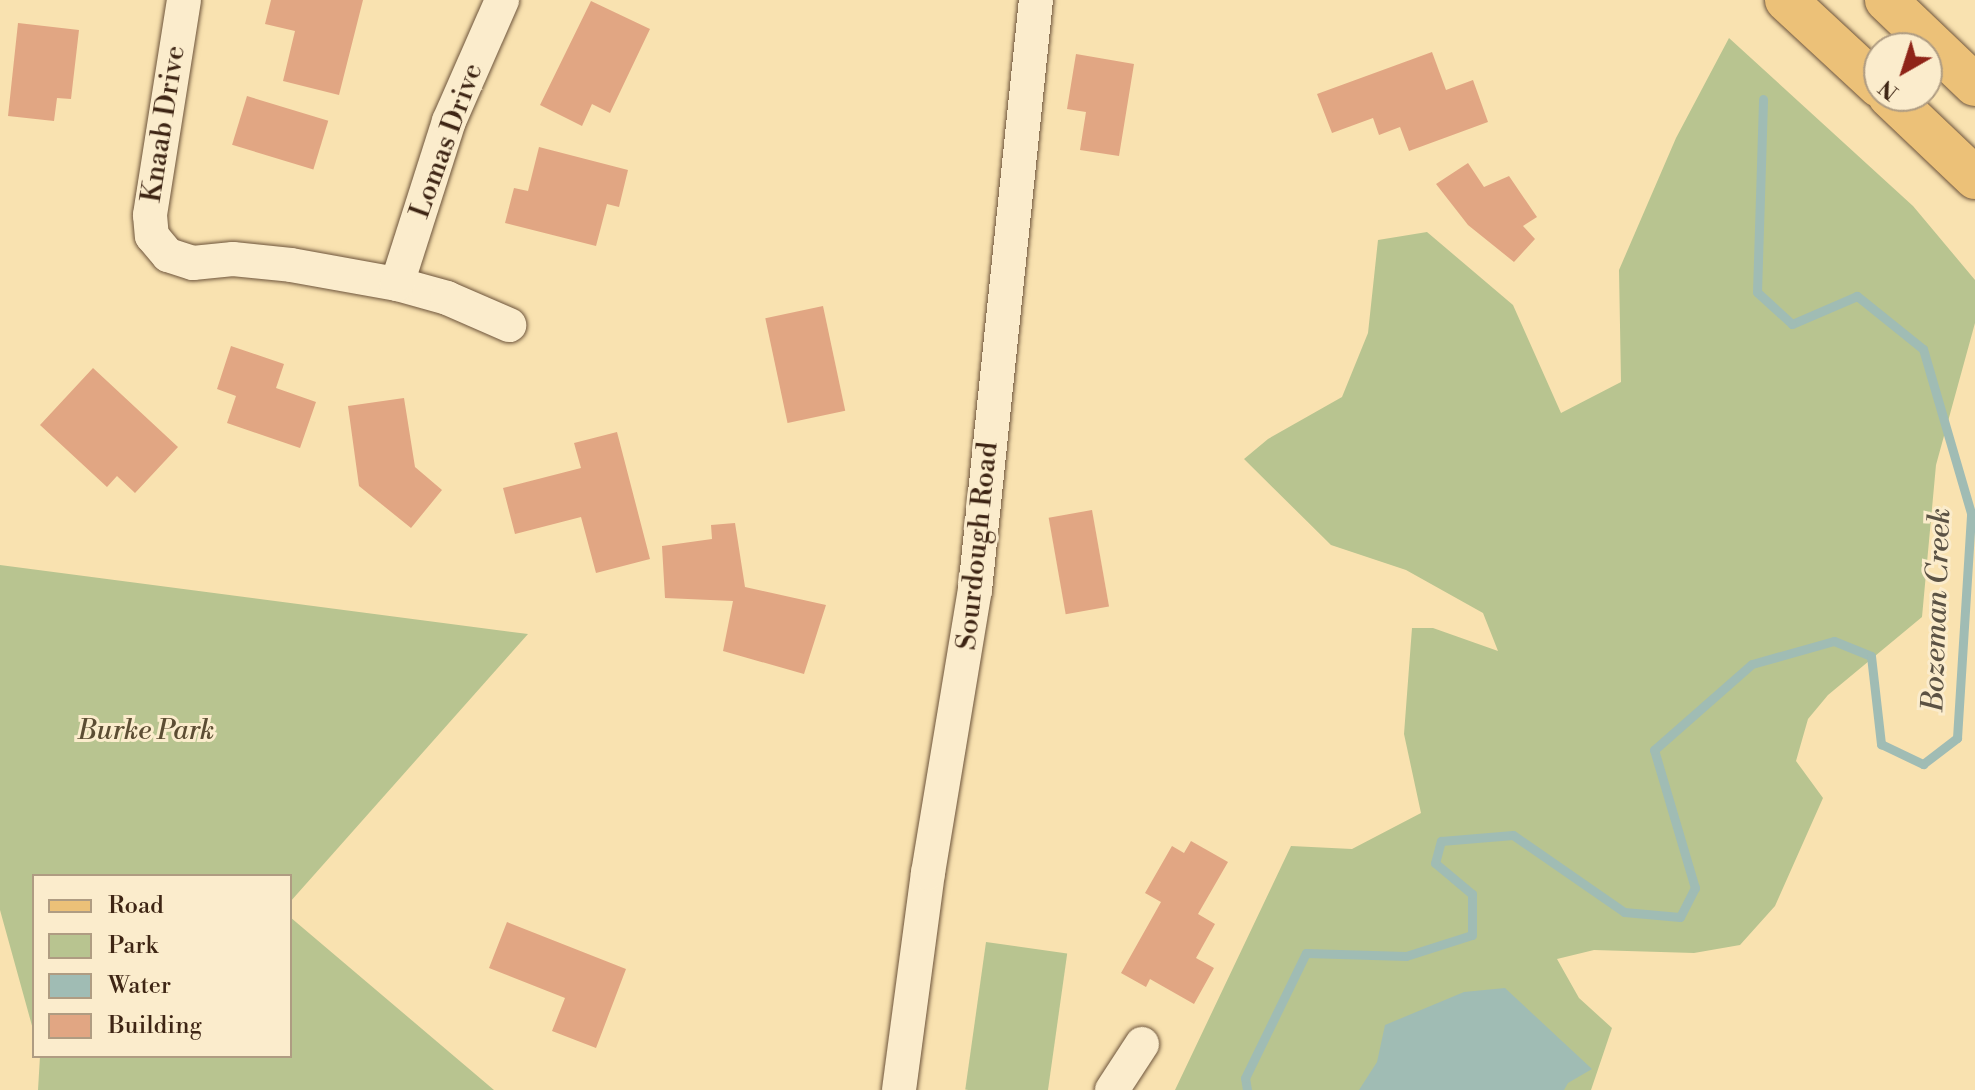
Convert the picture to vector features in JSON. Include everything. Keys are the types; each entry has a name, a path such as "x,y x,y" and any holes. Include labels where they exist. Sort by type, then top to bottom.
{"main road":[{"path":"1786,0 1863,71"},
{"path":"1886,0 1975,85"},
{"path":"1906,112 1975,178"}],"street":[{"name":"Knaab Drive","path":"184,0 150,215 152,236 168,255 193,263 233,259 291,265 397,284"},
{"name":"Lomas Drive","path":"397,284 449,121 502,0"},
{"name":"Sourdough Road","path":"899,1090 913,974 975,590 1036,0"},
{"path":"397,284 447,298 509,325"},
{"path":"1112,1090 1142,1044"}],"green space":[{"path":"1729,38 1913,206 1975,280 1975,323 1936,465 1922,617 1828,695 1808,719 1796,761 1823,798 1775,906 1740,945 1694,953 1594,950 1557,959 1579,998 1612,1028 1591,1090 1175,1090 1291,846 1352,849 1421,813 1404,734 1412,628 1433,628 1498,651 1483,613 1406,570 1331,545 1244,459 1268,439 1342,397 1368,333 1378,240 1427,232 1513,305 1561,413 1621,382 1619,270 1676,138"},
{"name":"Burke Park","path":"0,565 528,634 292,900 292,874 32,874 32,1026 0,910"},
{"path":"292,919 494,1090 38,1090 40,1058 292,1058"},
{"path":"986,942 1067,953 1048,1090 965,1090"}],"water":[{"path":"1505,988 1592,1069 1568,1083 1564,1090 1359,1090 1377,1062 1385,1025 1464,992"}],"building":[{"path":"271,0 363,0 339,95 283,81 295,31 265,24"},
{"path":"591,1 650,29 610,113 592,104 582,126 540,105"},
{"path":"18,23 79,30 71,99 57,98 54,121 8,116"},
{"path":"1432,52 1446,90 1473,80 1488,122 1409,151 1400,127 1379,135 1373,118 1332,133 1317,94"},
{"path":"1076,54 1134,64 1119,156 1080,150 1086,112 1067,109"},
{"path":"247,96 328,121 313,170 232,145"},
{"path":"539,147 628,170 619,207 607,204 596,246 505,223 514,188 528,191"},
{"path":"1468,163 1484,187 1509,176 1537,217 1523,226 1535,239 1514,262 1468,225 1436,184"},
{"path":"823,306 845,411 788,423 765,318"},
{"path":"231,346 284,364 276,388 316,402 300,448 227,423 236,396 217,389"},
{"path":"93,368 178,447 135,493 117,476 107,487 40,425"},
{"path":"404,398 415,467 442,490 411,528 359,486 348,406"},
{"path":"617,432 650,559 596,573 581,517 515,534 503,488 581,468 574,443"},
{"path":"1092,510 1109,607 1066,614 1049,518"},
{"path":"735,523 745,587 826,605 804,674 723,651 733,601 665,598 662,546 712,539 711,525"},
{"path":"1191,841 1228,862 1198,914 1215,924 1196,958 1214,968 1194,1004 1150,979 1146,987 1121,973 1161,902 1145,893 1172,846 1184,853"},
{"path":"507,922 626,969 596,1048 552,1031 565,998 489,968"}],"waterway":[{"name":"Bozeman Creek","path":"1247,1090 1245,1078 1306,953 1406,956 1472,935 1472,894 1435,863 1441,841 1513,835 1624,912 1680,917 1695,888 1654,750 1752,664 1834,641 1871,656 1881,744 1923,764 1957,738 1971,513 1923,349 1857,296 1792,324 1757,292 1763,99"}]}
